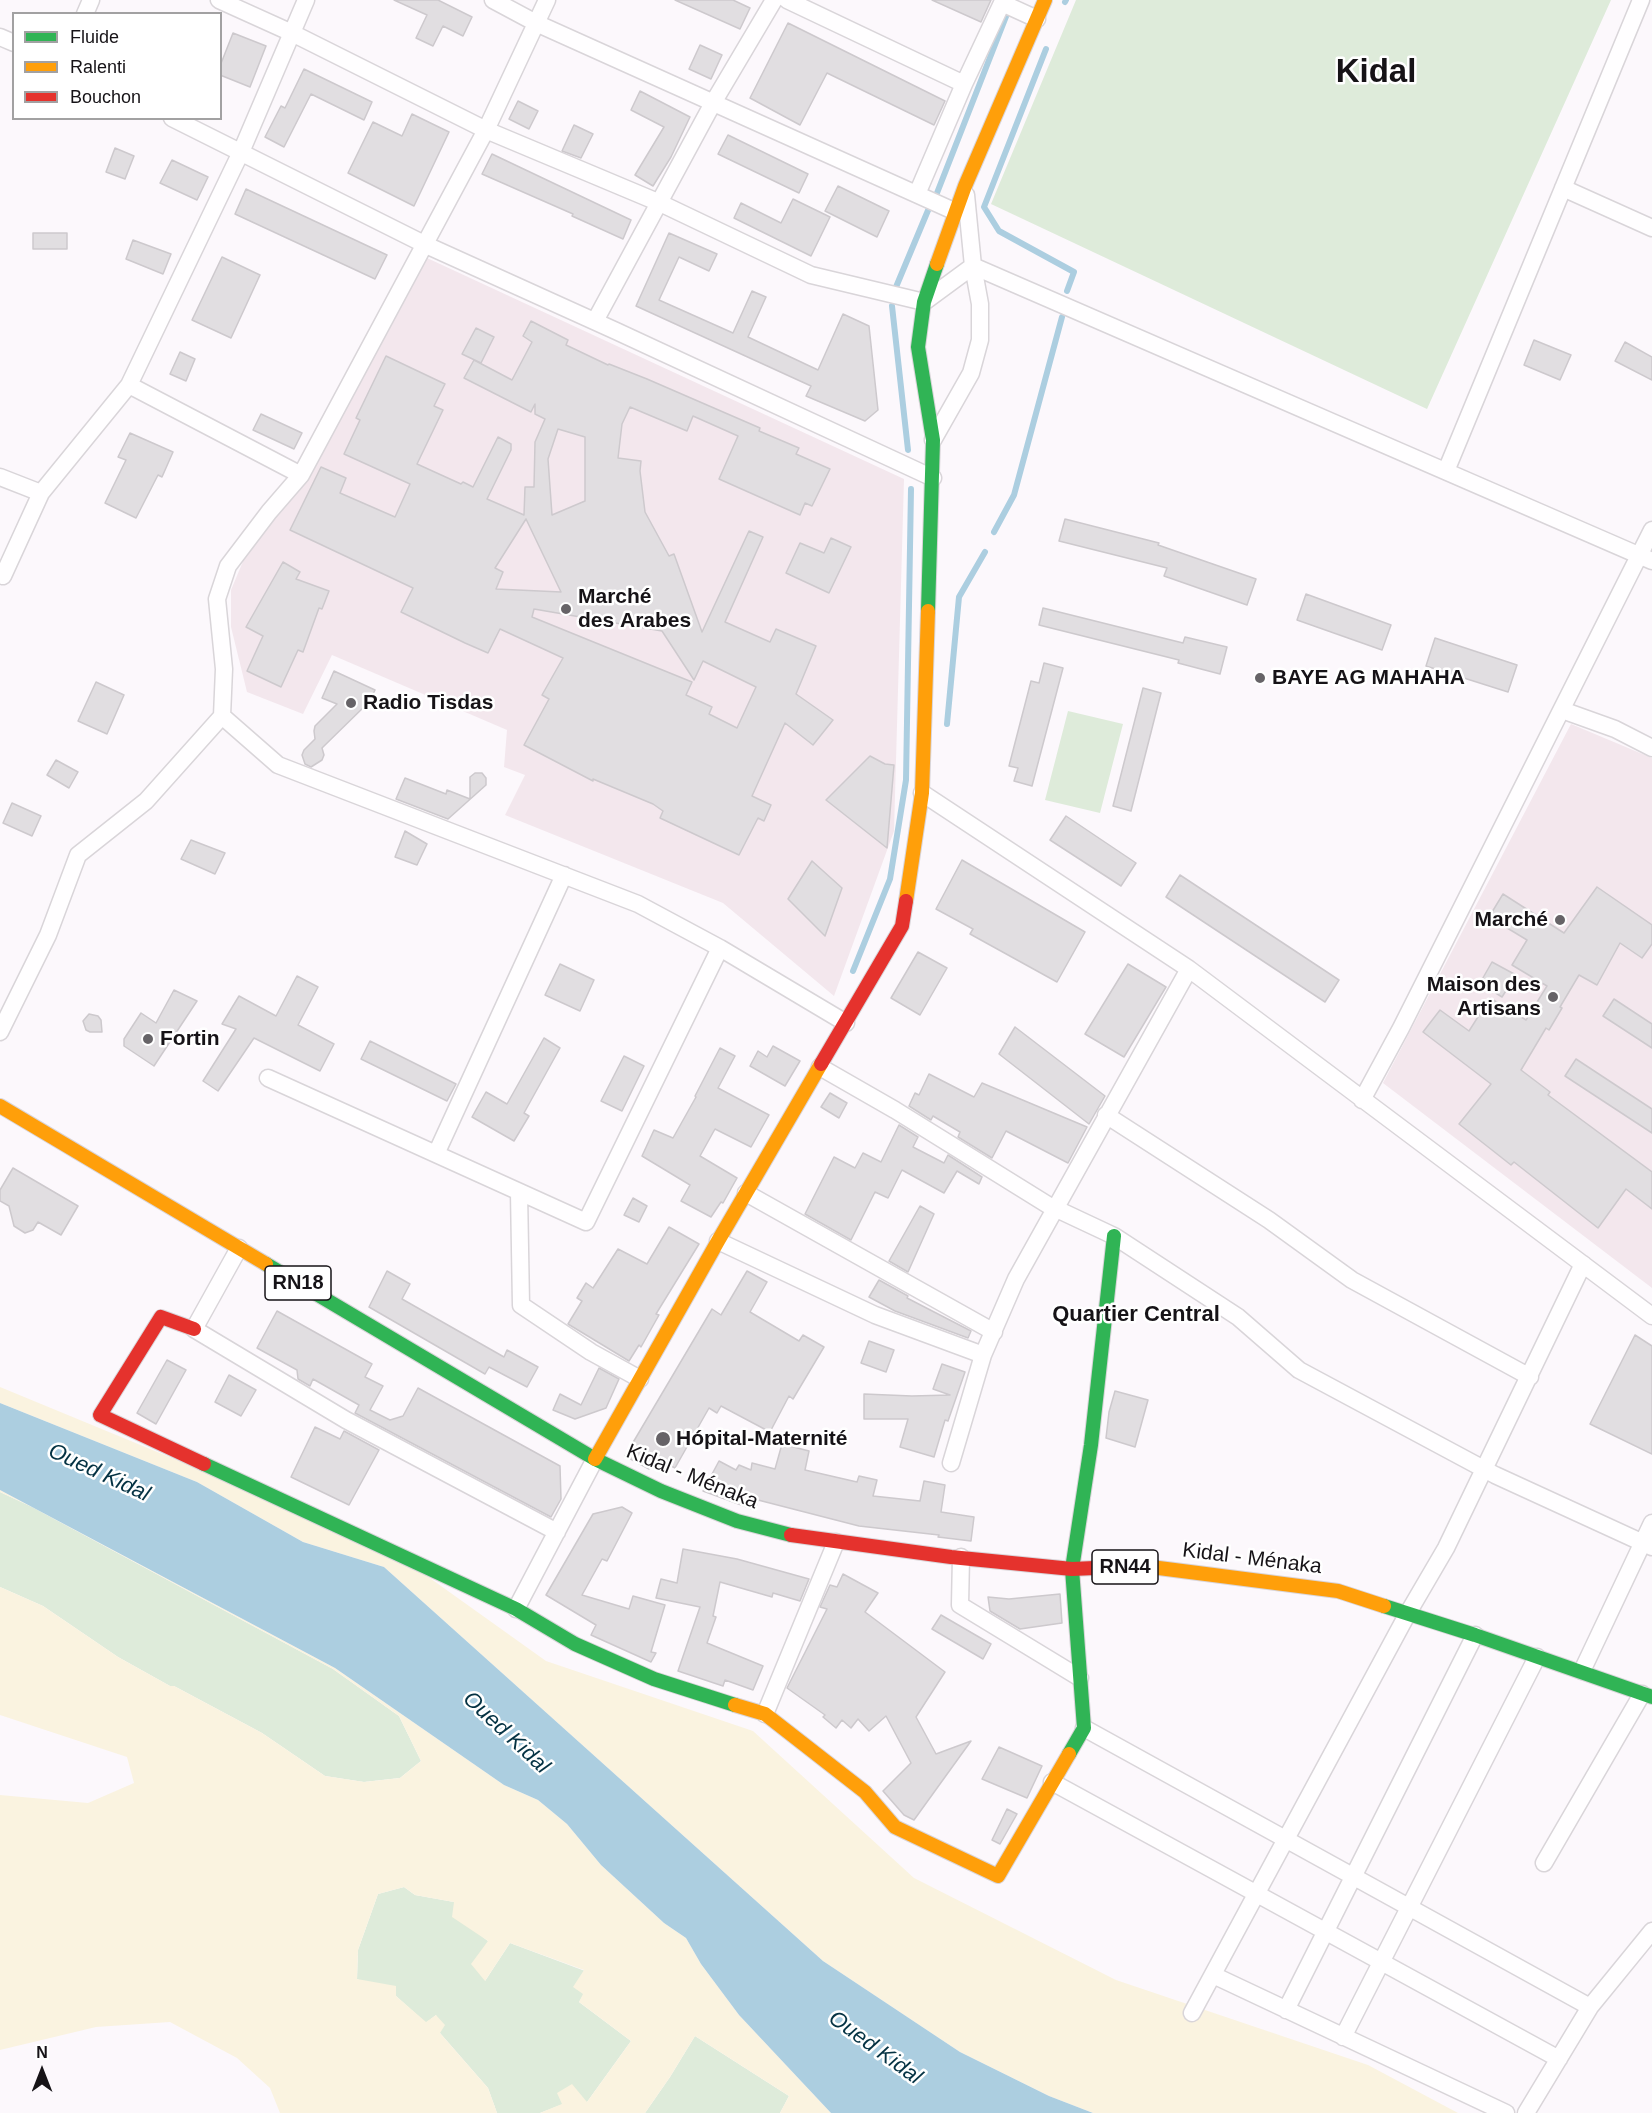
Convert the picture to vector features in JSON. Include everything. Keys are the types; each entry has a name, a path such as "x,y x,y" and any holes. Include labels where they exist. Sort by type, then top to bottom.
{"main road":[{"path":"595,1459 718,1241 902,926 922,793 933,478 933,440 918,347 924,302 965,186 1045,0"},
{"name":"RN18","path":"0,1106 595,1459"},
{"path":"194,1329 161,1317 100,1415 516,1609 575,1644 654,1679 765,1714 865,1792 895,1827 998,1876 1084,1728 1072,1569 1088,1468 1114,1236"},
{"name":"Kidal - Ménaka","path":"595,1459 661,1491 737,1521 792,1535 1072,1569 1140,1566 1338,1591 1582,1671 1647,1696"}],"street":[{"path":"219,0 292,33 486,130 660,203 811,275 924,302 973,266"},
{"path":"3,576 41,493 129,385 241,152 306,0"},
{"path":"493,0 536,23 956,212"},
{"path":"0,1032 48,935 78,855 146,801 222,716 224,669 217,599 228,566 269,512 301,475 486,130 547,0"},
{"path":"595,321 713,103 774,0"},
{"path":"787,0 964,84"},
{"path":"1446,471 1641,0"},
{"path":"916,194 1002,1 1037,19"},
{"path":"176,120 426,245 933,478"},
{"path":"933,440 971,374 980,339 980,304 973,266 965,186"},
{"path":"1563,188 1652,228"},
{"path":"973,266 1646,558"},
{"path":"129,385 301,475"},
{"path":"0,477 41,493"},
{"path":"1362,1100 1401,1028 1562,710 1646,558 1652,530"},
{"path":"1562,710 1616,729 1652,748"},
{"path":"222,716 278,765 638,904 720,948 846,1023"},
{"path":"922,793 1189,969 1652,1316"},
{"path":"435,1154 564,875"},
{"path":"268,1078 586,1222 720,948"},
{"path":"951,1463 983,1356 1016,1279 1189,969"},
{"path":"820,1067 895,1110 1054,1208 1114,1236 1238,1317 1299,1370 1495,1475 1647,1544"},
{"path":"1106,1115 1269,1220 1352,1280 1530,1377"},
{"path":"519,1192 521,1305 591,1352 640,1379"},
{"path":"746,1193 994,1332"},
{"path":"718,1241 874,1315 983,1356"},
{"path":"239,1248 194,1329 346,1420 556,1532"},
{"path":"1192,2013 1408,1613 1446,1548 1583,1264"},
{"path":"516,1609 595,1459"},
{"path":"1582,1671 1647,1544 1652,1523"},
{"path":"765,1714 836,1542"},
{"path":"960,1557 960,1605 1080,1678"},
{"path":"1286,2010 1475,1635"},
{"path":"1343,2037 1537,1656"},
{"path":"1544,1863 1647,1696"},
{"path":"1084,1728 1590,2007"},
{"path":"1052,1782 1559,2059"},
{"path":"1527,2113 1590,2007 1652,1932"},
{"path":"1213,1975 1506,2113"}],"shaded area":[{"name":"Marché des Arabes","path":"427,258 904,479 894,831 834,996 723,903 505,815 525,775 504,767 507,730 332,655 303,714 247,692 231,627 231,590 244,559 305,481"},
{"name":"Marché","path":"1571,724 1652,758 1652,1288 1383,1083"}],"green space":[{"path":"1076,0 1611,0 1427,409 991,204"},
{"path":"1068,711 1123,724 1100,813 1045,800"},
{"path":"0,1492 333,1669 399,1716 421,1761 400,1778 364,1782 325,1776 262,1733 118,1657 43,1606 0,1587"},
{"path":"404,1887 415,1895 454,1902 479,1934 488,1941 485,1981 510,1943 585,1971 584,1994 579,2002 631,2041 587,2102 563,2104 540,2113 497,2113 488,2088 440,2033 436,2015 426,2023 396,1996 357,1979 358,1950 378,1894"},
{"path":"695,2036 789,2096 780,2113 645,2113"}],"sand":[{"path":"0,1387 385,1546 546,1661 753,1731 914,1878 1116,1980 1368,2065 1458,2113 1093,2113 1049,2096 960,2052 823,1961 384,1567 303,1542 197,1482 0,1403"},
{"path":"0,1490 32,1507 0,1492"},
{"path":"32,1507 335,1668 504,1785 538,1800 567,1824 601,1865 664,1923 686,1938 701,1964 739,2015 831,2113 780,2113 789,2096 695,2036 645,2113 540,2113 562,2104 557,2093 572,2084 587,2102 631,2041 579,2002 583,1994 573,1987 584,1970 510,1943 485,1981 471,1964 488,1941 452,1917 454,1902 415,1895 404,1887 378,1894 358,1950 357,1979 396,1986 396,1996 426,2022 436,2015 445,2025 440,2033 488,2088 497,2113 280,2113 270,2088 237,2058 170,2022 96,2027 0,2050 0,1795 88,1803 134,1783 127,1757 0,1715 0,1587 43,1606 118,1657 262,1733 325,1776 364,1782 400,1778 421,1761 399,1716 333,1669"}],"water":[{"name":"Oued Kidal","path":"0,1403 197,1482 303,1542 384,1567 823,1961 960,2052 1049,2096 1093,2113 831,2113 739,2015 701,1964 686,1938 664,1923 601,1865 567,1824 538,1800 504,1785 335,1668 0,1490"}],"building":[{"path":"394,0 438,0 472,17 463,36 443,26 433,46 416,38 427,15"},
{"path":"675,0 733,0 750,8 740,29"},
{"path":"932,0 991,0 981,22"},
{"path":"788,23 945,101 934,125 827,73 800,125 750,98"},
{"path":"233,33 266,46 250,87 222,76 222,61"},
{"path":"700,45 722,55 711,79 689,69"},
{"path":"304,69 372,102 364,120 311,94 284,147 265,137 281,106 285,108"},
{"path":"640,91 690,117 671,157 653,186 635,175 664,127 631,110"},
{"path":"518,101 538,111 529,129 509,119"},
{"path":"412,114 449,132 414,206 348,173 373,122 402,136"},
{"path":"574,125 593,134 581,158 562,151"},
{"path":"728,135 808,174 799,193 718,154"},
{"path":"115,148 134,156 125,179 106,172"},
{"path":"492,154 631,220 623,239 482,174"},
{"path":"172,160 208,177 197,200 160,183"},
{"path":"838,186 889,211 877,237 825,211"},
{"path":"246,189 387,255 375,279 235,214"},
{"path":"793,199 830,217 811,256 734,218 741,203 781,223"},
{"path":"33,233 67,233 67,249 33,249"},
{"path":"669,233 717,254 709,271 679,257 659,300 733,333 752,291 766,297 748,337 818,370 843,314 869,326 878,410 865,421 806,396 811,386 636,306"},
{"path":"133,240 171,254 163,274 126,259"},
{"path":"222,257 260,275 231,338 192,320"},
{"path":"531,321 568,340 566,345 608,365 647,379 760,428 759,431 799,448 796,454 830,469 812,506 805,503 800,515 719,479 738,436 693,416 687,431 630,407 622,424 618,458 641,461 645,512 669,556 674,554 702,632 749,531 763,537 725,622 770,642 776,629 816,646 796,694 833,720 813,745 785,723 752,796 771,805 764,821 758,818 739,855 660,818 663,811 653,804 593,779 593,781 524,745 549,699 542,695 563,658 500,629 488,653 465,643 401,612 413,588 290,530 321,467 346,478 340,493 395,517 410,484 344,454 360,420 356,418 386,356 445,384 434,406 443,410 417,464 473,487 498,437 511,444 511,450 487,499 524,515 525,487 534,487 535,442 545,419 535,414 535,404 531,412 464,378 474,360 512,380 532,342 523,336","holes":["558,429 585,437 585,501 552,515 548,459","526,519 561,592 496,589 503,572 495,568","534,609 662,631 694,680 703,661 756,687 737,728 709,714 712,707 686,695 692,682 532,617"]},
{"path":"476,328 494,337 481,363 462,354"},
{"path":"1534,340 1571,355 1560,380 1524,365"},
{"path":"1625,342 1652,357 1652,380 1615,361"},
{"path":"180,352 195,359 186,381 170,374"},
{"path":"261,414 302,433 294,449 253,430"},
{"path":"130,433 173,452 162,477 158,475 136,518 105,503 126,460 118,457"},
{"path":"1065,519 1159,543 1158,545 1256,579 1247,605 1164,576 1167,568 1059,541"},
{"path":"831,538 851,547 829,593 786,573 800,543 824,553"},
{"path":"283,562 300,572 296,579 329,591 322,609 319,608 303,652 298,650 281,687 247,671 263,636 246,627"},
{"path":"1306,594 1391,625 1382,650 1297,620"},
{"path":"1043,608 1183,643 1185,637 1227,647 1220,674 1178,663 1179,660 1039,625"},
{"path":"1435,638 1517,665 1508,692 1426,666"},
{"path":"1044,663 1063,668 1032,786 1014,781 1018,768 1009,766 1031,681 1039,683"},
{"path":"334,671 375,690 369,702 322,748 324,755 322,760 311,767 305,764 302,755 315,739 315,726 337,704 322,698"},
{"path":"96,682 124,695 107,734 78,721"},
{"path":"1143,688 1161,693 1131,811 1113,806"},
{"path":"870,756 885,764 894,765 887,848 826,800"},
{"path":"56,760 78,772 69,788 47,775"},
{"path":"475,773 482,773 486,778 486,785 448,819 396,799 405,778 446,794 447,790 470,799 470,777"},
{"path":"12,803 41,816 32,836 3,823"},
{"path":"1066,816 1136,863 1121,886 1050,840"},
{"path":"405,831 427,844 417,865 395,857"},
{"path":"191,840 225,853 215,874 181,859"},
{"path":"962,860 1085,932 1057,982 970,934 973,929 936,909"},
{"path":"812,861 842,888 825,936 788,899"},
{"path":"1180,875 1339,980 1325,1002 1166,897"},
{"path":"1597,887 1652,925 1652,944 1642,958 1620,943 1597,985 1579,975 1549,1030 1546,1028 1521,1070 1550,1092 1548,1095 1652,1172 1652,1209 1626,1189 1598,1228 1514,1162 1511,1165 1459,1124 1491,1084 1423,1032 1440,1010 1469,1031 1490,998 1526,1020 1547,986 1512,965 1527,940 1489,917 1503,894 1564,933"},
{"path":"918,952 947,968 920,1015 891,998"},
{"path":"1492,962 1516,975 1502,997 1480,983"},
{"path":"560,964 594,980 580,1011 545,995"},
{"path":"1128,964 1166,987 1124,1057 1085,1034"},
{"path":"297,976 318,987 298,1025 334,1044 320,1071 254,1038 218,1091 203,1081 236,1029 222,1024 239,996 276,1016"},
{"name":"Fortin","path":"174,990 197,1001 154,1066 124,1046 124,1039 141,1013 156,1023"},
{"path":"1614,999 1652,1024 1652,1048 1603,1016"},
{"path":"89,1014 98,1016 101,1020 102,1032 86,1030 83,1021"},
{"path":"1015,1027 1105,1096 1089,1124 999,1054"},
{"path":"544,1038 560,1048 524,1113 529,1116 514,1141 472,1117 486,1092 507,1104"},
{"path":"370,1041 456,1084 447,1101 361,1059"},
{"path":"773,1046 800,1061 785,1086 750,1066 758,1051 767,1057"},
{"path":"720,1048 735,1056 718,1088 769,1115 751,1147 715,1129 700,1156 737,1178 723,1203 721,1202 711,1217 681,1201 690,1185 642,1156 654,1130 673,1138"},
{"path":"624,1056 644,1066 622,1111 601,1101"},
{"path":"1576,1059 1652,1109 1652,1133 1565,1076"},
{"path":"929,1074 974,1097 982,1083 1087,1127 1068,1163 1006,1131 992,1158 958,1137 960,1132 933,1116 931,1120 909,1106 915,1093 919,1095"},
{"path":"830,1093 847,1103 839,1118 821,1107"},
{"path":"899,1125 918,1137 913,1147 944,1163 948,1155 982,1177 979,1184 957,1171 944,1193 902,1170 888,1198 875,1192 851,1240 805,1214 834,1157 855,1168 863,1153 881,1162"},
{"path":"13,1168 78,1206 61,1235 38,1222 33,1230 25,1233 14,1226 9,1206 0,1201 0,1190"},
{"path":"633,1198 647,1206 639,1222 624,1215"},
{"path":"920,1206 934,1214 908,1272 889,1261"},
{"path":"669,1227 699,1244 656,1314 659,1315 641,1347 639,1345 629,1361 568,1324 582,1301 577,1298 586,1283 593,1288 618,1249 647,1264"},
{"path":"387,1271 410,1284 402,1299 504,1357 507,1350 538,1367 527,1387 489,1367 485,1374 369,1307"},
{"path":"747,1271 767,1282 750,1312 799,1341 803,1335 824,1347 793,1399 789,1396 770,1432 721,1406 717,1413 709,1408 675,1468 656,1458 649,1469 625,1456 712,1309 721,1315"},
{"path":"879,1280 908,1296 907,1298 971,1331 968,1338 895,1311 869,1297"},
{"path":"277,1311 372,1364 365,1377 383,1386 370,1410 390,1420 403,1416 418,1388 560,1466 561,1499 551,1517 355,1413 359,1405 313,1379 310,1386 298,1379 297,1370 257,1348"},
{"path":"1635,1335 1652,1346 1652,1454 1590,1424"},
{"path":"869,1341 894,1350 886,1372 861,1363"},
{"path":"167,1360 186,1370 156,1424 137,1413"},
{"path":"942,1364 965,1372 948,1421 945,1420 934,1457 900,1447 908,1419 864,1419 864,1394 950,1395 933,1389"},
{"path":"599,1368 619,1379 606,1408 575,1419 553,1410 560,1394 581,1405"},
{"path":"229,1375 256,1390 241,1416 215,1402"},
{"path":"1115,1391 1148,1400 1135,1447 1106,1438 1109,1412"},
{"path":"315,1427 340,1439 344,1431 379,1450 349,1505 291,1477"},
{"path":"782,1444 809,1451 805,1470 857,1482 859,1476 877,1480 873,1496 920,1501 924,1481 945,1485 941,1512 974,1517 971,1541 859,1526 758,1500 755,1510 703,1491 719,1461 736,1470 739,1465 751,1470 752,1463 775,1469"},
{"path":"622,1507 632,1513 607,1561 602,1559 582,1595 629,1609 633,1596 665,1605 651,1652 656,1653 651,1662 591,1635 596,1625 546,1595 593,1514"},
{"path":"683,1549 737,1559 809,1579 800,1601 773,1593 772,1597 720,1582 713,1616 716,1617 707,1643 763,1666 753,1690 725,1680 723,1686 678,1671 700,1607 656,1598 661,1579 677,1583"},
{"path":"843,1574 878,1593 865,1612 945,1672 916,1717 936,1754 971,1741 914,1820 904,1815 883,1791 911,1763 886,1716 869,1731 858,1719 851,1728 842,1720 836,1728 823,1717 825,1715 787,1688 827,1609 820,1607 830,1585 837,1587"},
{"path":"1060,1594 1062,1623 1020,1629 990,1611 988,1597 1009,1599"},
{"path":"941,1615 991,1644 983,1659 932,1629"},
{"path":"999,1747 1042,1766 1027,1798 982,1779"},
{"path":"1007,1809 1017,1814 1000,1844 992,1840"}],"waterway":[{"path":"937,193 1007,14"},
{"path":"1046,49 984,207 999,231 1074,272 1067,291"},
{"path":"896,287 929,208"},
{"path":"892,306 908,450"},
{"path":"994,532 1014,495 1062,317"},
{"path":"853,971 890,879 906,780 911,489"},
{"path":"947,724 959,597 985,552"}],"traffic: fast":[{"path":"928,611 933,440 918,347 924,302 937,264"},
{"path":"1069,1754 1084,1728 1072,1569 1091,1445 1114,1236"},
{"path":"266,1264 595,1459 661,1491 737,1521 791,1535"},
{"path":"204,1464 516,1609 575,1644 654,1679 735,1705"},
{"path":"1384,1606 1652,1697"}],"traffic: slow":[{"path":"937,264 965,186 1045,0"},
{"path":"906,901 922,793 928,611"},
{"path":"595,1459 821,1064"},
{"path":"0,1106 266,1264"},
{"path":"1151,1567 1338,1591 1384,1606"},
{"path":"735,1705 765,1714 865,1792 895,1827 998,1876 1069,1754"}],"traffic: jam":[{"path":"821,1064 902,926 906,901"},
{"path":"194,1329 161,1317 100,1415 204,1464"},
{"path":"791,1535 951,1557 1072,1569 1151,1567"}],"place":[{"name":"Marché des Arabes","path":"566,609"},
{"name":"BAYE AG MAHAHA","path":"1260,678"},
{"name":"Radio Tisdas","path":"351,703"},
{"name":"Marché","path":"1560,920"},
{"name":"Maison des Artisans","path":"1553,997"},
{"name":"Fortin","path":"148,1039"},
{"name":"Hópital-Maternité","path":"663,1439"}],"district":[{"name":"Kidal","path":"1376,73"},
{"name":"Quartier Central","path":"1136,1315"}]}
